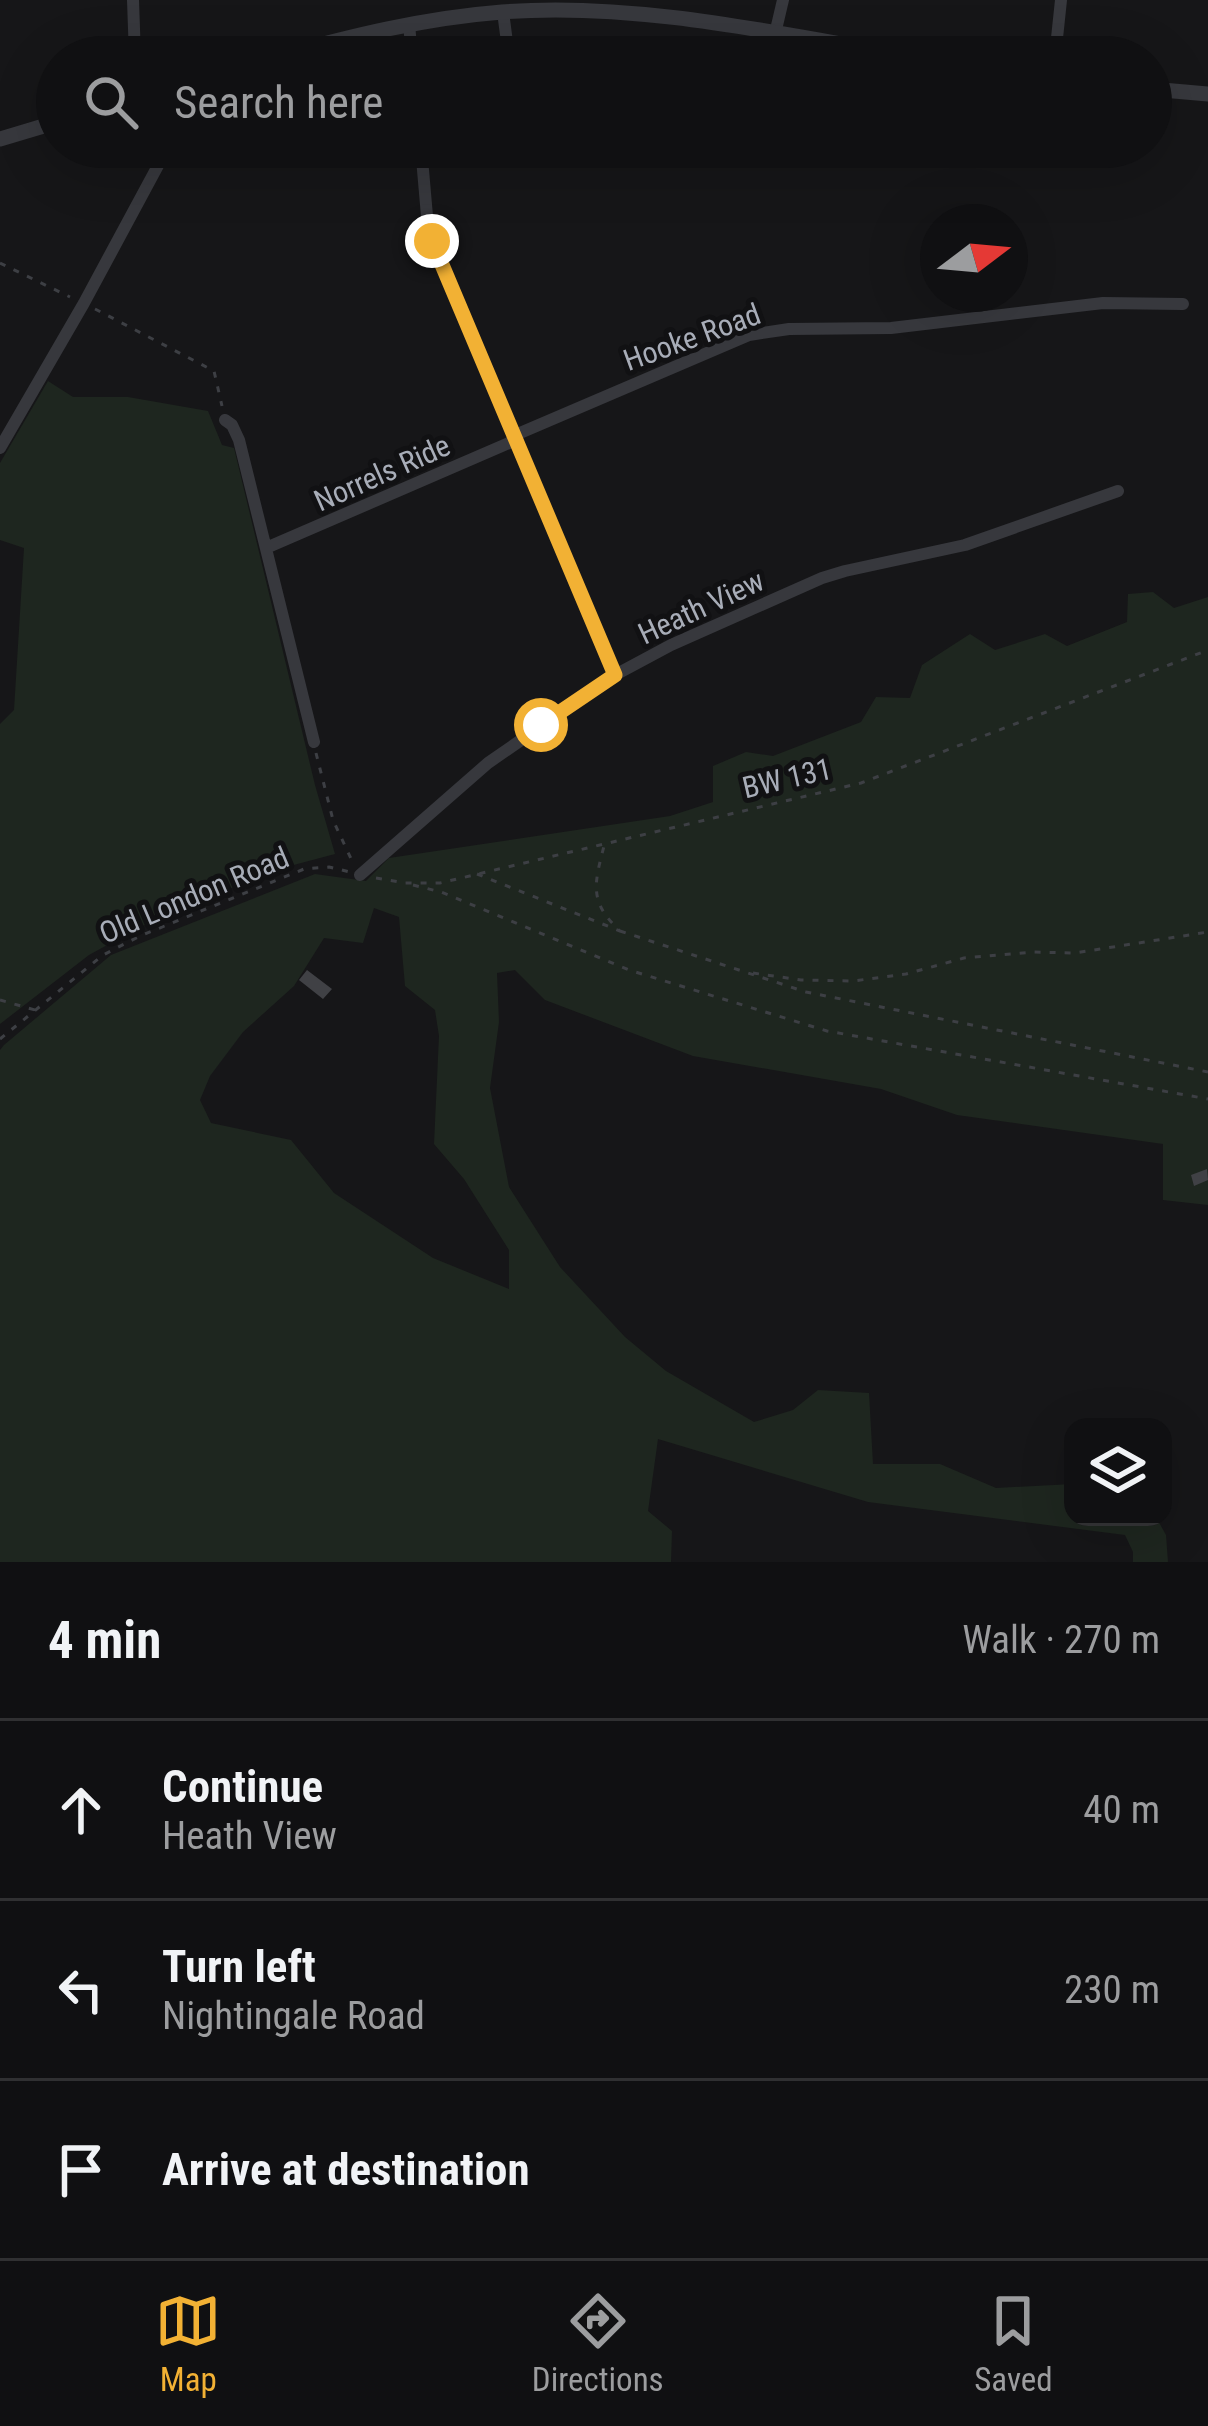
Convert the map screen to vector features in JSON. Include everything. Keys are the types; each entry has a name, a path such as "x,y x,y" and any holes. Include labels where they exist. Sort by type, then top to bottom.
{"street":[{"path":"133,0 134,36"},
{"path":"438,0 441,19"},
{"path":"775,34 783,0"},
{"path":"1057,36 1061,0"},
{"path":"353,36 441,19 570,11 672,18 787,36"},
{"path":"503,12 506,36"},
{"path":"409,24 410,36"},
{"path":"1172,91 1208,94"},
{"path":"0,139 36,128"},
{"path":"0,448 157,168"},
{"path":"423,168 432,241 615,675"},
{"name":"Hooke Road","path":"514,437 749,334 789,328 912,326 1102,303 1184,304"},
{"path":"225,420 239,440 314,742"},
{"name":"Norrels Ride","path":"266,548 514,437"},
{"name":"Heath View","path":"360,874 488,763 615,675 671,645 822,578 965,545 1118,490"}],"path":[{"path":"0,263 214,371 225,420"},
{"name":"BW 131","path":"360,874 405,883 440,883 861,782 1208,650"},
{"path":"314,742 333,820 360,874"},
{"path":"604,843 596,892 602,914 620,931"},
{"name":"Old London Road","path":"0,1039 91,964 140,936 304,869 329,867 360,874"},
{"path":"476,873 620,931 806,992 1208,1072"},
{"path":"405,883 441,892 629,970 827,1031 1208,1099"},
{"path":"745,972 853,981 906,974 964,958 1075,953 1208,932"},
{"path":"0,1000 36,1011"}],"shaded area":[{"path":"48,381 73,397 128,397 208,411 222,445 234,448 335,854 271,871 140,927 89,955 0,1024 0,724 14,710 24,548 0,540 0,463"},
{"path":"1153,592 1174,608 1208,597 1208,1205 1163,1200 1163,1144 957,1115 881,1089 693,1056 545,1000 515,970 497,973 499,1022 490,1088 509,1187 560,1267 625,1337 666,1371 754,1422 793,1410 818,1390 869,1393 873,1464 940,1464 996,1488 1064,1484 1064,1526 1161,1526 1168,1562 1133,1562 1125,1535 868,1502 658,1439 648,1511 672,1531 671,1562 0,1562 0,1050 111,955 315,874 366,881 389,858 670,816 713,802 713,766 746,752 773,756 861,722 876,697 910,698 922,665 970,634 995,650 1045,634 1067,646 1127,622 1128,594","holes":["374,908 399,917 405,986 435,1010 439,1036 434,1144 464,1179 509,1250 509,1289 433,1258 334,1193 291,1140 211,1123 200,1100 210,1076 243,1032 294,986 324,938 363,943"]}],"building":[{"path":"307,970 332,989 323,999 299,980"},
{"path":"1207,1169 1208,1180 1194,1186 1191,1175"}],"route":[{"path":"432,241 615,675 541,725"}]}
